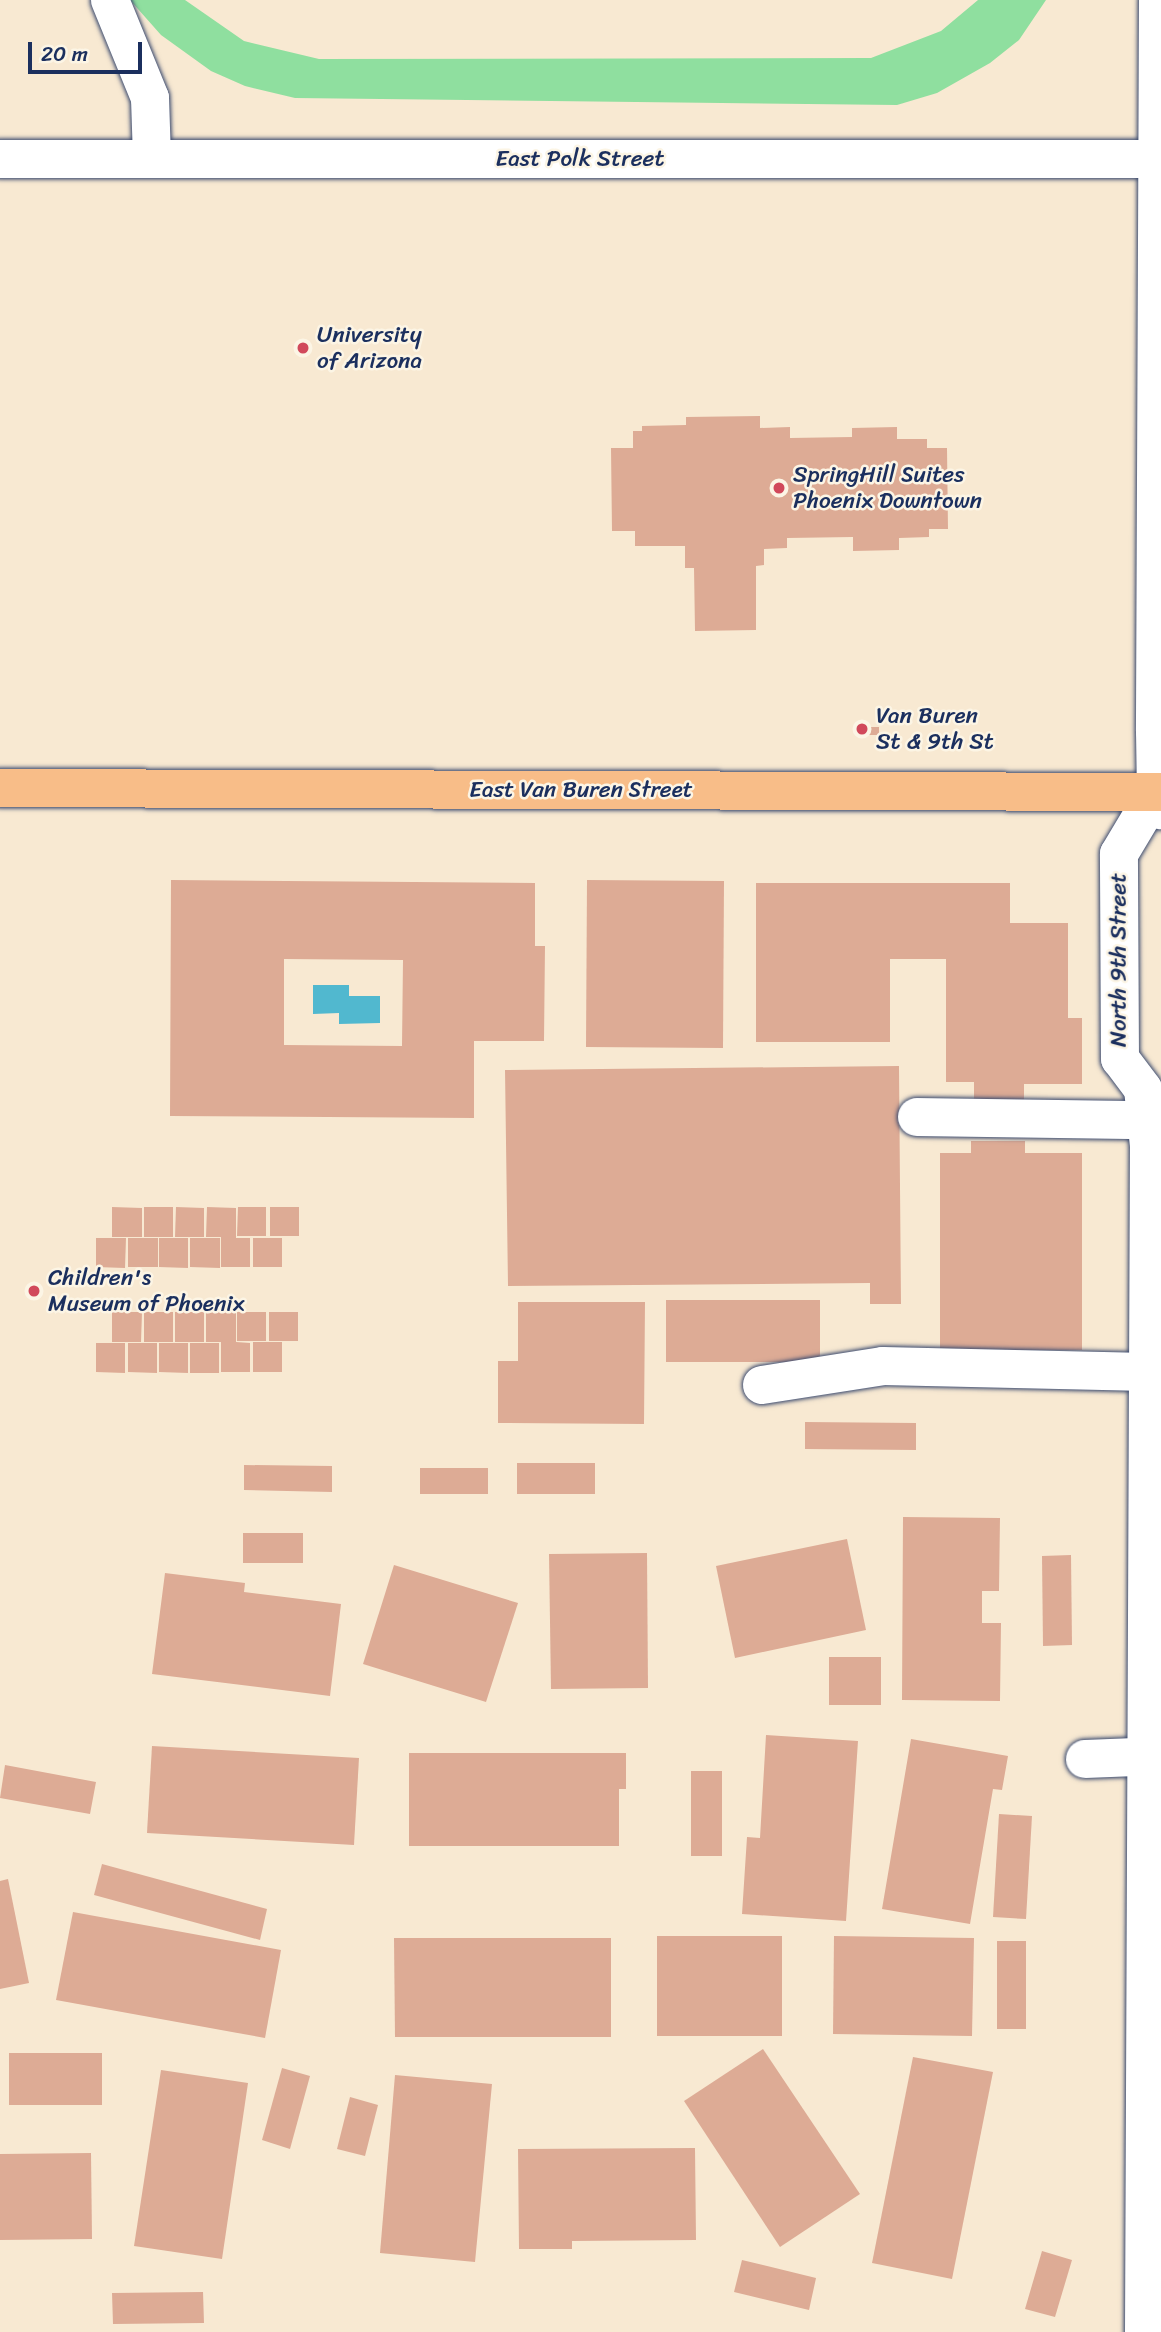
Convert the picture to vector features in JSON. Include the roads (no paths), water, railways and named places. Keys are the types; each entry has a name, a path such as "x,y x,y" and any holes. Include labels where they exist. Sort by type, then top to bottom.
{"main road":[{"name":"East Van Buren Street","path":"0,788 1159,798"}],"street":[{"path":"110,0 150,98 152,159"},
{"path":"1158,0 1159,798"},
{"name":"East Polk Street","path":"0,159 152,159 1160,136"},
{"name":"North 9th Street","path":"1150,1092 1120,1059 1119,854 1159,798"},
{"path":"917,1117 1150,1092 1155,1756 1144,2332"},
{"path":"762,1385 883,1366 1152,1348"},
{"path":"1085,1759 1155,1756"}],"water":[{"path":"313,985 349,985 349,996 380,996 380,1023 339,1024 339,1013 313,1014"}],"place":[{"name":"University of Arizona","path":"303,348"},
{"name":"SpringHill Suites Phoenix Downtown","path":"779,488"},
{"name":"Van Buren St & 9th St","path":"862,729"},
{"name":"Children's Museum of Phoenix","path":"34,1291"}]}
